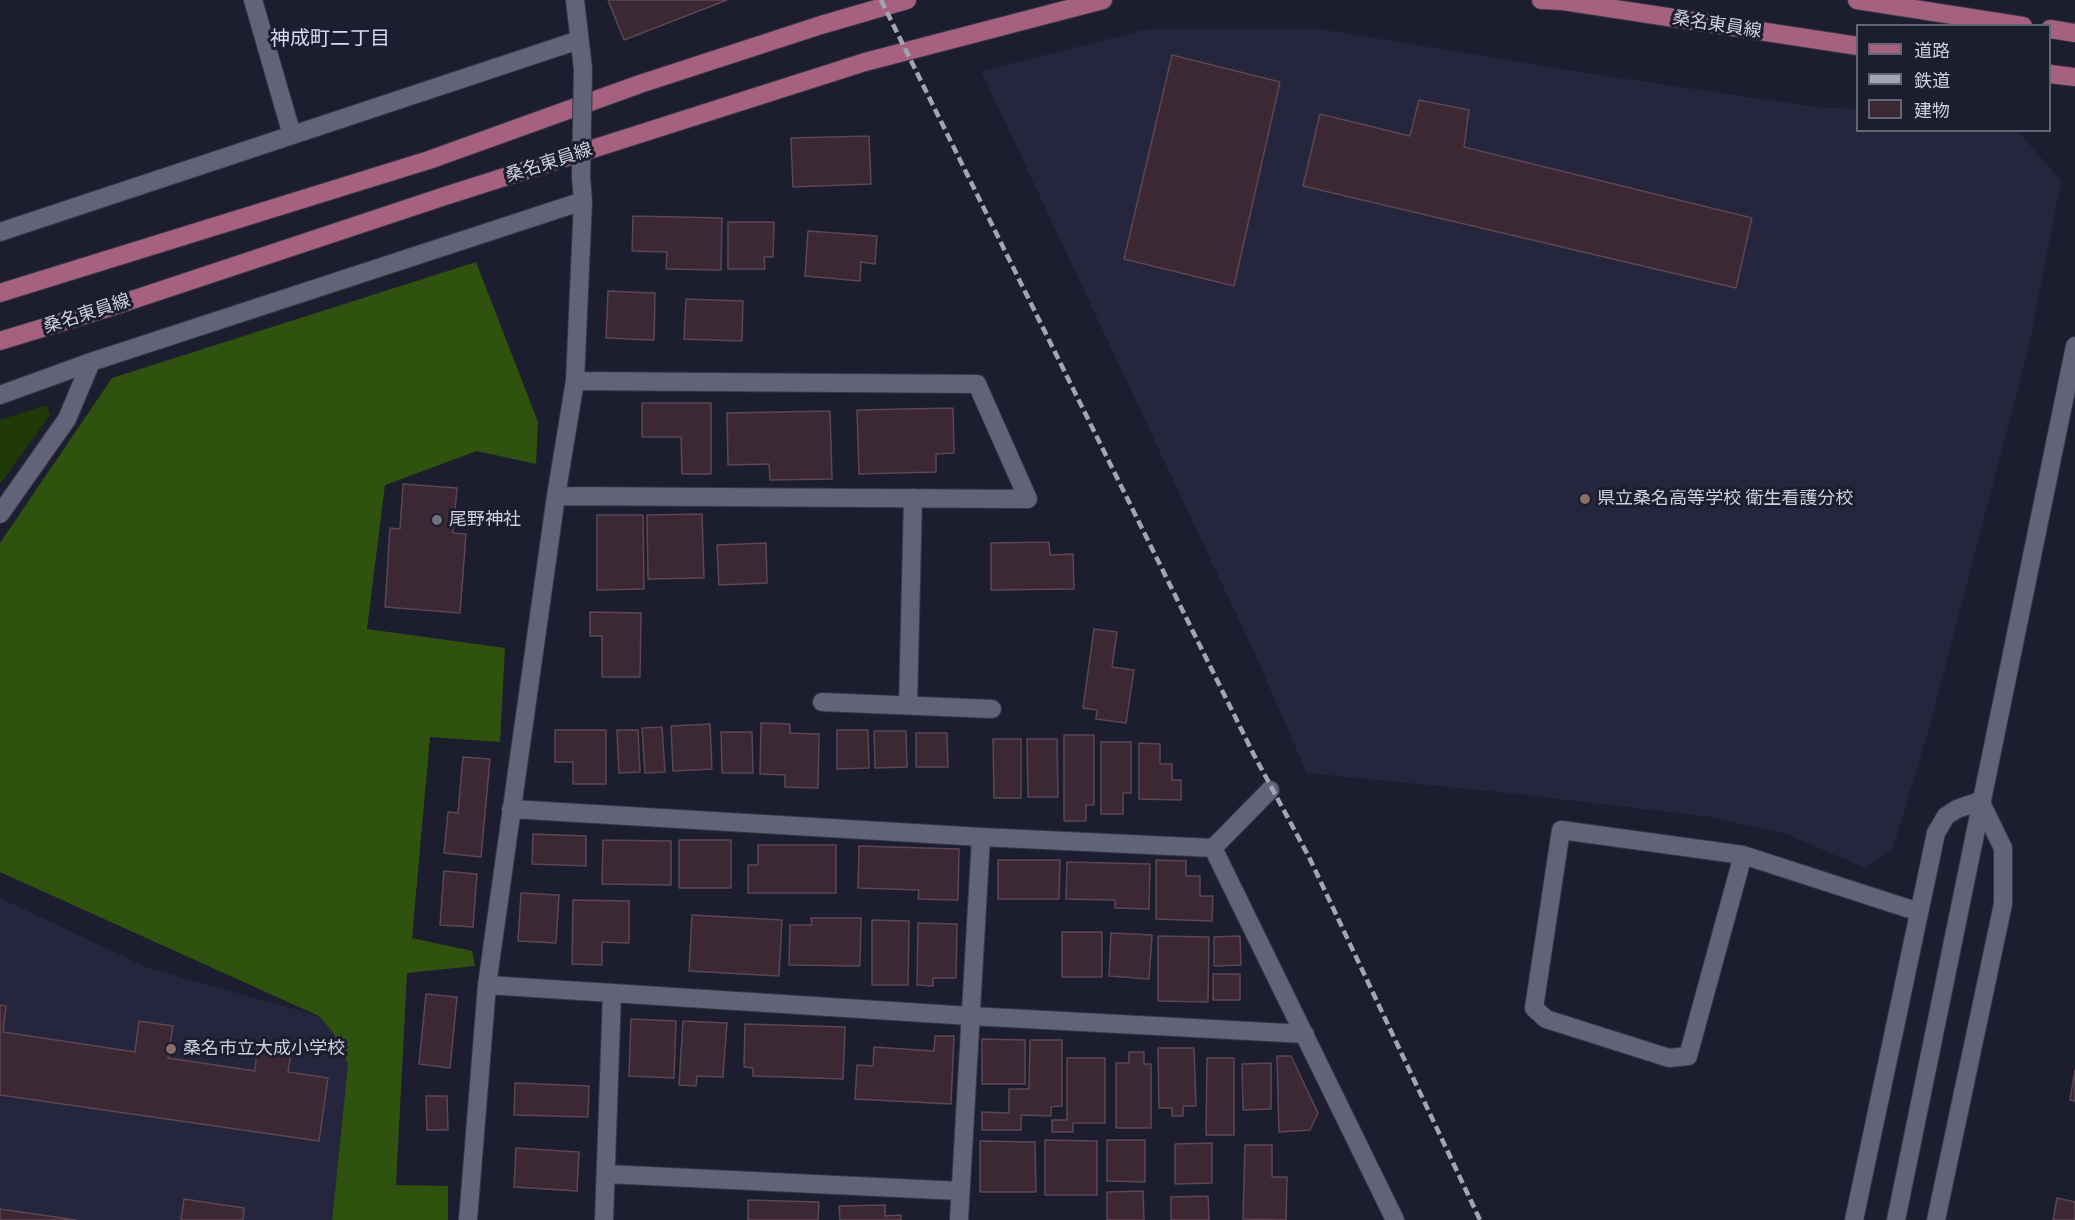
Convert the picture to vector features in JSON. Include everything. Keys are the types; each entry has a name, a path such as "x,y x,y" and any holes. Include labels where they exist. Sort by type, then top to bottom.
{"main road":[{"path":"0,293 429,160 640,84 821,25 907,0"},
{"name":"桑名東員線","path":"0,341 865,62 1103,0"},
{"name":"桑名東員線","path":"1541,0 1563,1 1856,46"},
{"path":"1857,0 2010,24"},
{"path":"2051,29 2075,33"},
{"path":"2051,74 2075,77"}],"street":[{"path":"253,0 292,135"},
{"path":"468,1220 487,985 556,496 575,381 583,201 581,177 583,69 575,0"},
{"path":"0,232 579,40"},
{"path":"0,395 91,362 583,201"},
{"path":"1896,1220 2075,346"},
{"path":"0,514 67,419 91,362"},
{"path":"556,496 1028,499 977,384 575,381"},
{"path":"908,705 913,498"},
{"path":"822,702 992,709"},
{"path":"511,809 981,837 1213,848 1270,790"},
{"path":"1854,1220 1936,833 1946,816 1957,809 1980,801"},
{"path":"1936,1220 2003,904 2003,848 1980,801"},
{"path":"1743,855 1688,1056 1669,1058 1646,1051 1546,1019 1534,1008 1561,830 1743,855 1919,912"},
{"path":"959,1220 981,837"},
{"path":"1213,848 1395,1220"},
{"path":"487,985 970,1016 1305,1034"},
{"path":"604,1220 608,1174 612,993"},
{"path":"608,1174 960,1191"}],"shaded area":[{"name":"県立桑名高等学校 衛生看護分校","path":"1148,29 1319,29 1560,69 1815,107 1856,109 1856,132 2019,132 2061,181 2029,346 1930,725 1893,848 1865,868 1786,834 1711,817 1509,793 1307,773 1254,652 981,71"},
{"name":"桑名市立大成小学校","path":"0,898 148,968 319,1016 334,1034 348,1064 332,1220 0,1220"}],"green space":[{"path":"476,262 538,422 536,464 477,451 385,485 367,629 505,648 500,742 430,737 412,938 472,951 475,966 407,973 396,1185 448,1186 448,1220 332,1220 348,1064 334,1034 319,1016 0,872 0,543 112,378"},
{"path":"47,405 50,415 0,484 0,420"}],"building":[{"path":"608,0 727,0 624,40"},
{"path":"1172,55 1280,82 1234,286 1124,259"},
{"path":"1419,100 1469,110 1464,147 1752,218 1736,288 1303,186 1320,114 1410,136"},
{"path":"869,136 871,184 793,187 791,138"},
{"path":"633,216 722,218 721,270 666,269 667,252 632,251"},
{"path":"728,222 774,222 773,257 764,257 765,269 728,269"},
{"path":"808,231 877,236 875,264 861,262 860,281 805,276"},
{"path":"608,291 655,293 654,340 606,338"},
{"path":"686,299 743,301 742,341 684,339"},
{"path":"642,403 711,403 711,474 682,474 681,437 642,437"},
{"path":"953,408 954,453 936,454 936,472 859,474 857,410"},
{"path":"830,411 832,479 770,480 769,464 728,465 727,413"},
{"path":"403,484 457,488 453,533 466,534 460,613 385,607 390,528 400,529"},
{"path":"702,514 704,578 648,579 647,515"},
{"path":"597,515 643,515 644,589 597,590"},
{"path":"1049,542 1050,555 1073,554 1074,589 991,590 991,543"},
{"path":"766,543 767,583 719,585 717,545"},
{"path":"590,612 641,613 640,677 602,677 602,636 590,636"},
{"path":"1094,629 1117,632 1112,667 1134,670 1126,723 1096,719 1097,710 1083,708"},
{"path":"761,723 790,724 790,733 819,734 818,788 785,787 785,775 760,774"},
{"path":"710,724 712,769 673,771 671,726"},
{"path":"662,727 665,772 645,773 642,728"},
{"path":"555,730 606,730 606,784 573,784 573,762 555,762"},
{"path":"617,730 638,730 640,772 619,773"},
{"path":"837,730 868,730 869,768 837,769"},
{"path":"874,731 906,731 907,767 875,768"},
{"path":"721,732 752,732 753,773 722,773"},
{"path":"916,733 947,733 948,767 916,767"},
{"path":"1064,735 1094,735 1094,805 1086,805 1086,821 1064,821"},
{"path":"993,739 1021,739 1021,798 994,798"},
{"path":"1027,739 1057,739 1058,797 1028,797"},
{"path":"1101,742 1131,742 1131,793 1123,793 1123,814 1101,814"},
{"path":"1139,743 1160,744 1160,764 1172,764 1172,780 1181,780 1181,800 1139,799"},
{"path":"463,757 490,759 481,857 444,853 448,812 458,813"},
{"path":"533,834 586,836 586,866 532,864"},
{"path":"603,840 671,841 671,885 602,884"},
{"path":"679,840 731,840 731,888 679,888"},
{"path":"758,845 836,845 836,893 748,893 748,865 758,865"},
{"path":"859,846 959,849 958,900 918,899 919,890 858,888"},
{"path":"998,860 1060,860 1059,899 998,899"},
{"path":"1156,860 1186,861 1186,876 1200,876 1200,896 1213,896 1212,921 1156,919"},
{"path":"1067,862 1150,864 1149,909 1115,908 1115,900 1066,899"},
{"path":"444,871 477,874 473,927 440,925"},
{"path":"521,893 559,895 556,943 518,941"},
{"path":"573,900 629,901 629,943 602,942 602,965 572,964"},
{"path":"692,915 782,920 779,976 689,971"},
{"path":"811,918 861,918 860,966 789,965 790,925 812,925"},
{"path":"872,920 909,921 908,985 872,985"},
{"path":"918,923 957,924 956,978 933,978 933,986 917,985"},
{"path":"1062,932 1102,932 1102,977 1062,977"},
{"path":"1111,933 1152,935 1149,979 1109,976"},
{"path":"1158,936 1209,937 1208,1002 1158,1001"},
{"path":"1240,936 1241,965 1214,966 1214,937"},
{"path":"1213,974 1240,974 1240,1000 1213,1000"},
{"path":"426,994 457,997 450,1068 419,1064"},
{"path":"0,1005 6,1006 3,1032 135,1052 139,1021 173,1026 168,1058 255,1071 257,1048 291,1053 288,1072 328,1078 319,1141 0,1095"},
{"path":"631,1019 676,1021 674,1078 629,1076"},
{"path":"683,1021 727,1023 723,1077 697,1076 696,1086 679,1085"},
{"path":"745,1024 845,1027 843,1079 753,1076 753,1068 744,1067"},
{"path":"935,1036 954,1036 951,1104 855,1099 857,1065 873,1066 874,1047 934,1051"},
{"path":"982,1039 1025,1040 1025,1084 982,1084"},
{"path":"1030,1040 1062,1040 1062,1106 1051,1107 1051,1116 1021,1115 1021,1130 982,1130 982,1112 1009,1113 1009,1089 1029,1089"},
{"path":"1158,1048 1194,1048 1196,1106 1183,1106 1183,1116 1172,1116 1172,1108 1159,1108"},
{"path":"1129,1052 1144,1052 1144,1064 1151,1064 1151,1128 1116,1128 1116,1063 1129,1063"},
{"path":"1277,1056 1291,1056 1318,1113 1310,1130 1279,1132"},
{"path":"1067,1058 1105,1058 1105,1123 1073,1123 1073,1132 1052,1132 1052,1120 1067,1120"},
{"path":"1207,1058 1234,1058 1234,1135 1206,1135"},
{"path":"1271,1063 1271,1109 1243,1110 1242,1064"},
{"path":"2075,1070 2075,1101 2070,1100"},
{"path":"515,1083 589,1086 588,1117 514,1115"},
{"path":"426,1096 447,1096 448,1130 427,1130"},
{"path":"1045,1140 1097,1141 1097,1195 1045,1195"},
{"path":"1107,1140 1145,1140 1145,1182 1107,1181"},
{"path":"980,1141 1035,1142 1036,1192 980,1192"},
{"path":"1212,1143 1212,1183 1175,1184 1175,1144"},
{"path":"1245,1145 1272,1145 1272,1177 1287,1177 1286,1220 1243,1219"},
{"path":"516,1148 579,1152 577,1191 514,1187"},
{"path":"1143,1191 1144,1220 1107,1220 1107,1192"},
{"path":"1208,1196 1209,1220 1171,1220 1171,1197"},
{"path":"2057,1198 2075,1202 2075,1220 2053,1220"},
{"path":"184,1199 244,1208 243,1220 181,1220"},
{"path":"748,1200 819,1202 818,1220 748,1220"},
{"path":"885,1205 885,1216 901,1215 901,1220 840,1220 839,1206"},
{"path":"0,1209 76,1220 0,1220"}],"railway":[{"path":"881,0 1254,755 1309,857 1480,1220"}],"place":[{"name":"県立桑名高等学校 衛生看護分校","path":"1585,499"},
{"name":"尾野神社","path":"437,520"},
{"name":"桑名市立大成小学校","path":"171,1049"}],"district":[{"name":"神成町二丁目","path":"330,39"}]}
